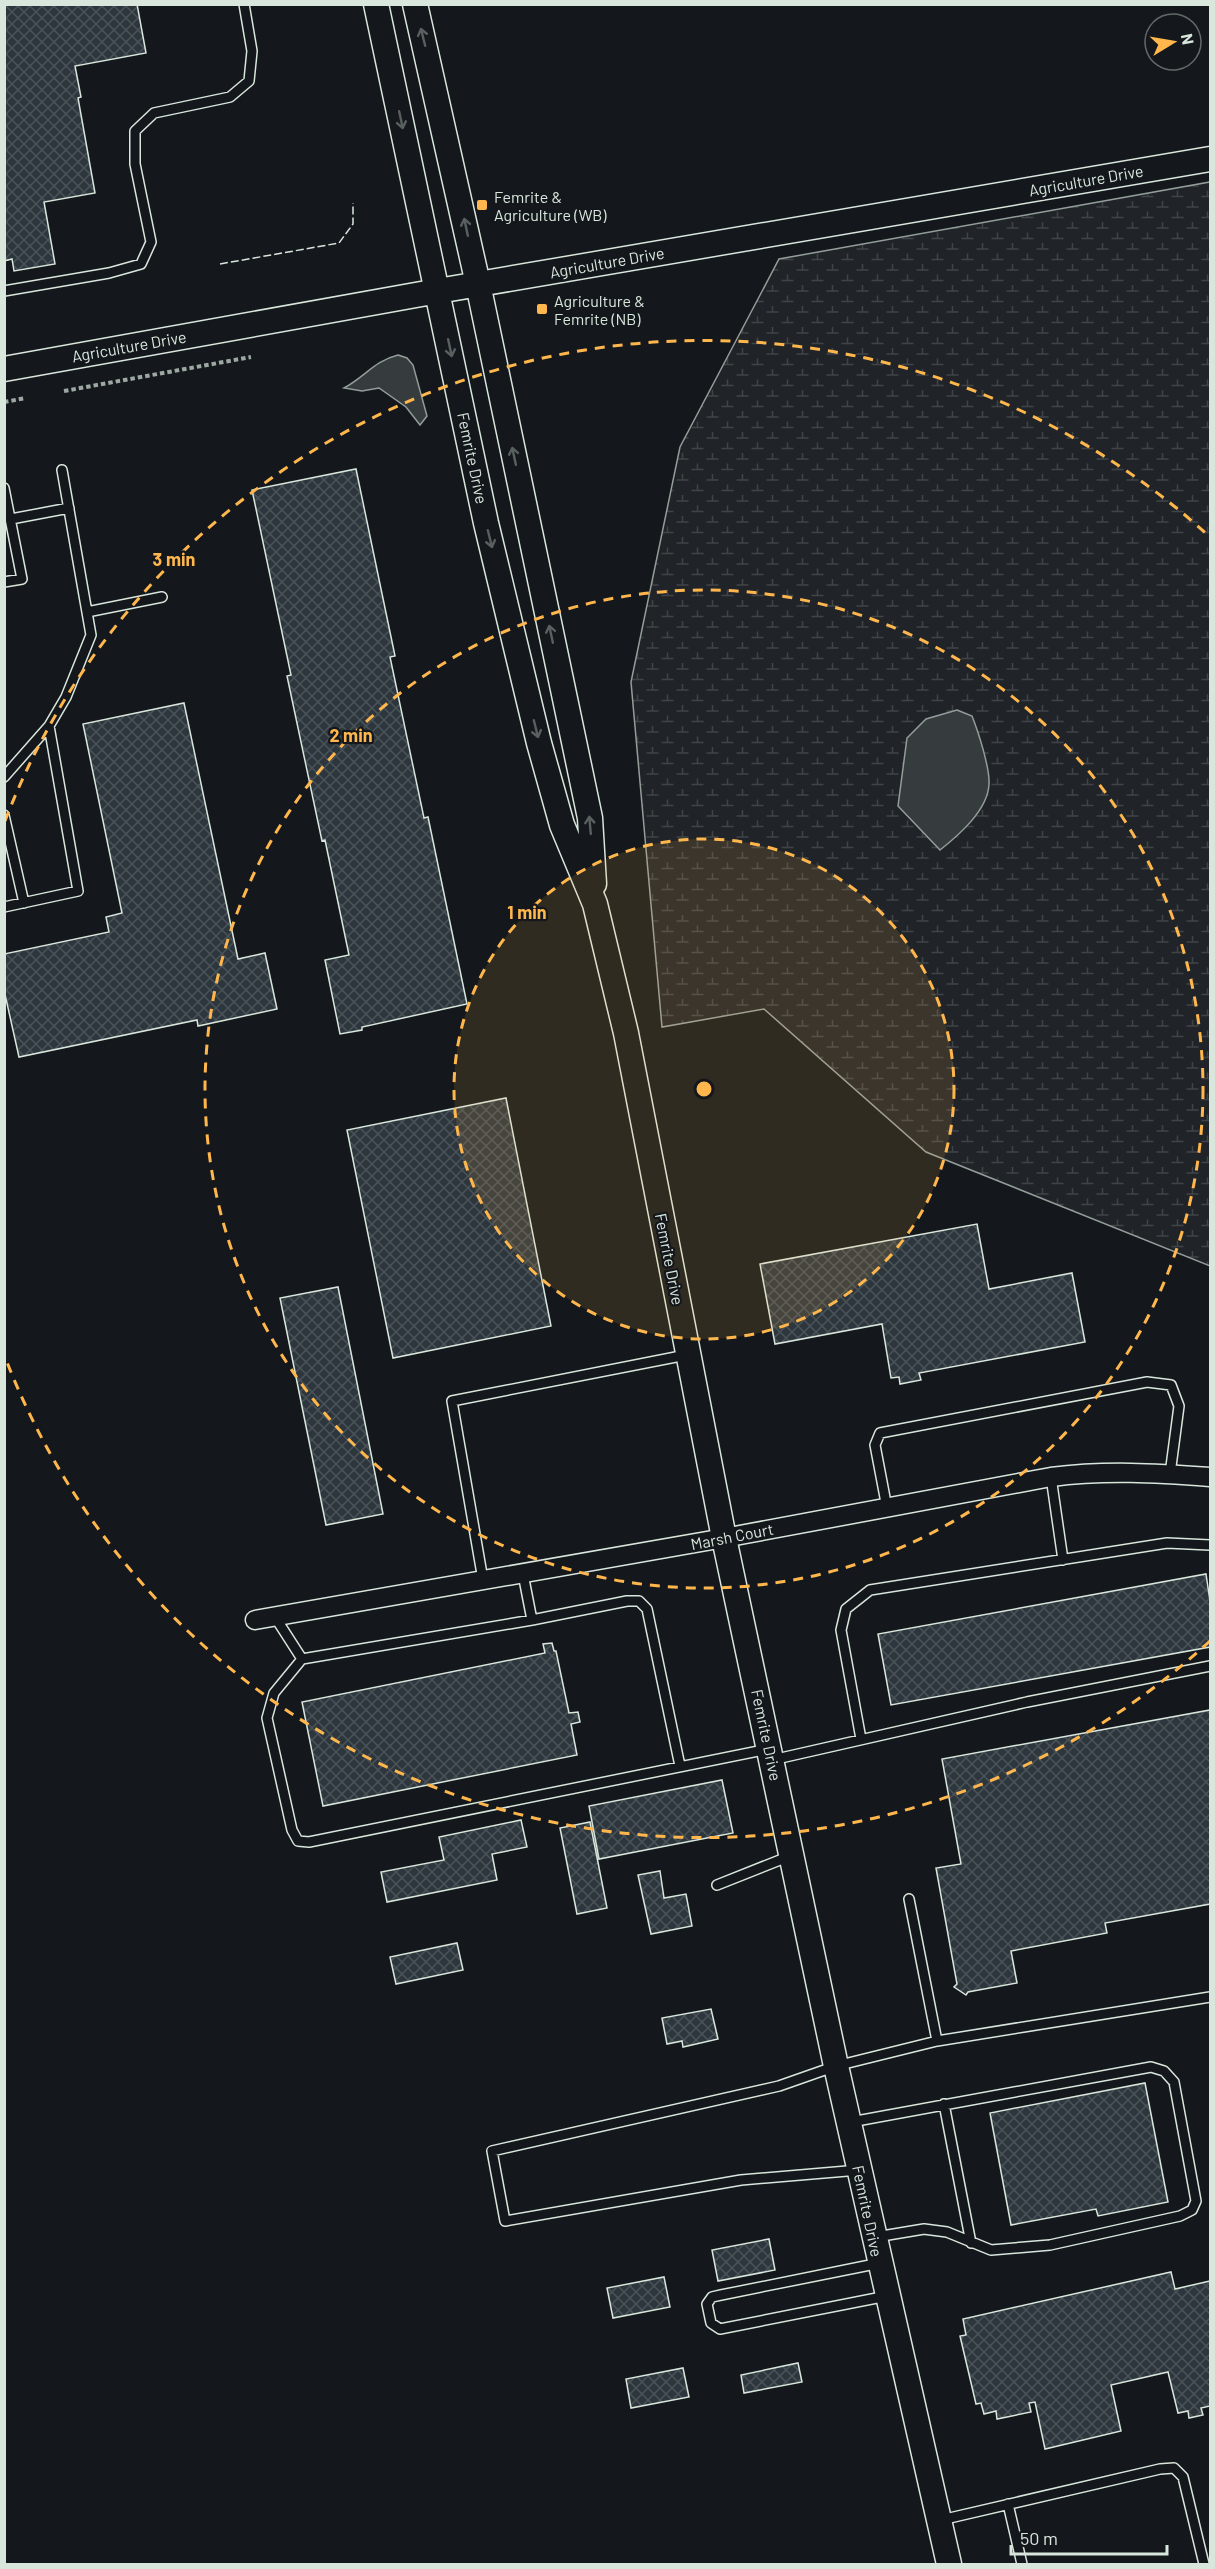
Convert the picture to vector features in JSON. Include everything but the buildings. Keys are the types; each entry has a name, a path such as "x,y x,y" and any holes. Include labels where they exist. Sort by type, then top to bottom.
{"street":[{"name":"Femrite Drive","path":"376,4 486,523 539,742 562,825 595,904 626,1033 724,1538 848,2123 949,2565"},
{"name":"Femrite Drive","path":"415,4 478,284 590,818 595,904"},
{"name":"Agriculture Drive","path":"4,369 478,284 1210,159"},
{"name":"Marsh Court","path":"255,1620 724,1538 1051,1477 1092,1472 1138,1471 1210,1477"}],"lane":[{"path":"4,291 109,273 141,264 151,242 135,164 135,131 154,113 230,97 249,81 252,51 244,4"},
{"path":"4,777 49,726 66,698 91,635 62,470"},
{"path":"4,488 22,579 4,582"},
{"path":"11,519 69,508"},
{"path":"87,612 162,597"},
{"path":"4,907 78,891 49,726"},
{"path":"4,815 24,903"},
{"path":"483,1580 452,1401 689,1354"},
{"path":"887,1508 874,1445 880,1433 1147,1382 1171,1385 1179,1406 1170,1474"},
{"path":"1051,1477 1063,1560"},
{"path":"861,1739 841,1630 846,1609 870,1590 1167,1543 1210,1545"},
{"path":"523,1574 532,1620"},
{"path":"680,1766 647,1609 639,1601 627,1600 532,1620 302,1659 274,1693 267,1718 292,1830 298,1841 309,1842 680,1766 861,1739 1027,1702 1210,1666"},
{"path":"274,1617 302,1659"},
{"path":"717,1885 792,1856"},
{"path":"909,1899 937,2041"},
{"path":"859,2170 741,2180 506,2221 492,2151 779,2086 836,2066 937,2041 1210,1997"},
{"path":"848,2123 1151,2067 1164,2071 1174,2082 1196,2201 1192,2210 1180,2216 1050,2246 991,2250 947,2232 924,2229 874,2237"},
{"path":"944,2104 971,2243"},
{"path":"880,2264 712,2297 707,2304 709,2314 711,2323 720,2329 887,2296"},
{"path":"938,2520 1160,2469 1174,2468 1183,2477 1204,2565"},
{"path":"1008,2504 1022,2565"}],"path":[{"path":"64,391 251,357"},
{"path":"4,402 26,398"}],"green space":[{"path":"1210,182 1210,1266 926,1152 764,1009 662,1027 631,682 680,447 779,259"}],"shaded area":[{"path":"398,355 407,358 413,365 427,416 420,425 406,407 379,388 362,391 344,388 382,361"},
{"path":"957,710 972,716 986,759 989,784 984,803 978,812 964,829 940,850 898,806 907,738 926,719"}],"fence":[{"path":"220,264 339,243 353,224 353,203"}],"place":[{"name":"Femrite & Agriculture (WB)","path":"482,205"},
{"name":"Agriculture & Femrite (NB)","path":"542,309"}]}
